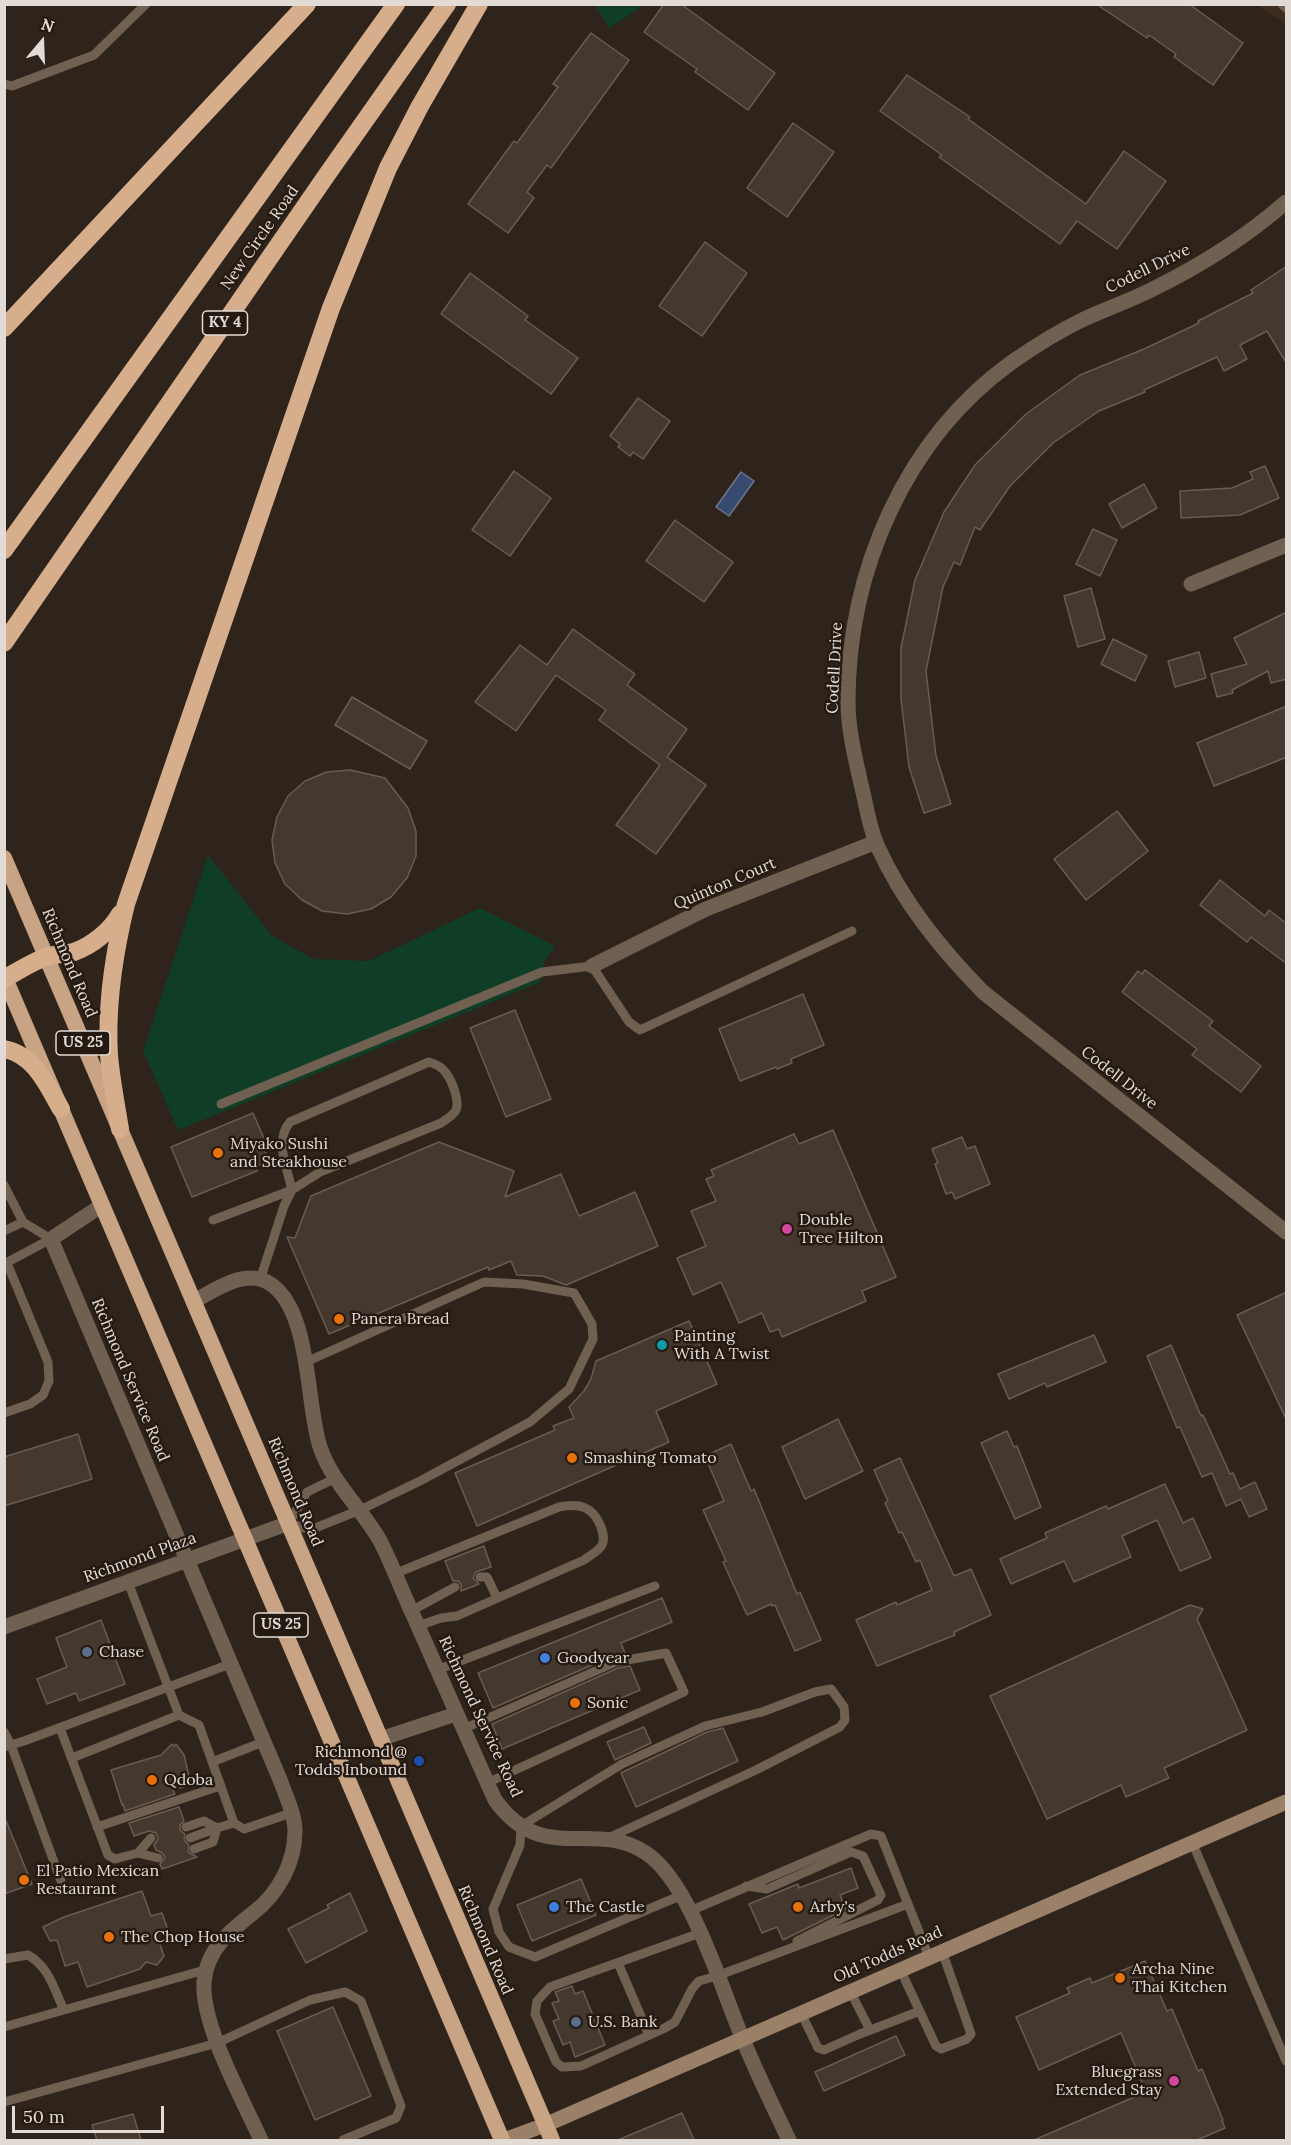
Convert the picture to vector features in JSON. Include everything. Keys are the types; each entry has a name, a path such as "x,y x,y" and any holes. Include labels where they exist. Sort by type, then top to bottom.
{"highway":[{"path":"7,325 307,4"},
{"name":"New Circle Road","path":"4,550 396,4"},
{"name":"New Circle Road","path":"4,643 447,4"},
{"path":"120,1129 112,1079 108,1031 118,933 126,904 332,308 388,168 420,106 479,4"},
{"name":"Richmond Road","path":"4,858 548,2133"},
{"path":"5,978 46,957 74,951 89,944 114,924 126,904"},
{"name":"US 25","path":"5,978 503,2140"},
{"path":"4,1050 23,1056 33,1064 62,1109"}],"main road":[{"name":"Old Todds Road","path":"503,2140 548,2133 742,2039 1287,1802"}],"street":[{"name":"Codell Drive","path":"1287,202 1247,234 1204,262 1149,291 1050,337 1011,363 971,397 948,421 906,481 881,530 867,568 853,627 848,703 852,745 876,842 902,893 924,927 983,992 1287,1232"},
{"path":"1191,584 1287,545"},
{"name":"Quinton Court","path":"592,966 706,909 876,842"},
{"path":"51,1239 102,1206"},
{"name":"Richmond Service Road","path":"51,1239 263,1742 295,1829 293,1850 287,1872 267,1902 222,1938 210,1960 204,1980 205,2001 212,2030 261,2140"},
{"path":"193,1302 241,1278 251,1277 260,1280"},
{"name":"Richmond Service Road","path":"260,1280 274,1286 289,1308 303,1348 312,1413 325,1460 379,1540 495,1800 505,1814 521,1826 552,1839 606,1839 623,1842 649,1855 663,1868 690,1911 742,2039 789,2140"},
{"name":"Richmond Plaza","path":"4,1627 289,1523"},
{"path":"380,1739 456,1714"}],"lane":[{"path":"4,84 12,86 94,55 146,4"},
{"path":"1282,4 1287,8"},
{"path":"221,1104 542,972 592,966 629,1022 640,1030 852,931"},
{"path":"213,1220 292,1190 320,1172 441,1123 457,1108 457,1098 446,1073 438,1065 429,1062 290,1122 283,1130 281,1145 292,1190 284,1206 260,1280"},
{"path":"4,1185 23,1222 51,1239"},
{"path":"4,1231 23,1222"},
{"path":"4,1413 30,1404 43,1395 49,1381 48,1362 6,1263 51,1239"},
{"path":"306,1362 484,1282 523,1284 574,1293 592,1323 593,1339 569,1389 530,1422 420,1481 360,1510 310,1530 289,1523 307,1492 336,1478"},
{"path":"394,1574 559,1507 581,1506 594,1513 604,1538 601,1548 584,1560 457,1616 441,1618 418,1626"},
{"path":"480,1576 487,1577 497,1598"},
{"path":"128,1582 170,1686 179,1715 199,1725 234,1823 244,1829 291,1813"},
{"path":"437,1670 655,1586"},
{"path":"411,1611 455,1587"},
{"path":"463,1729 616,1662 666,1653 684,1692 487,1783"},
{"path":"8,1746 230,1664"},
{"path":"606,1839 756,1770 840,1727 845,1720 844,1707 831,1689 815,1692 762,1712 705,1726 622,1764 521,1826 520,1845 493,1909 499,1932 509,1947 535,1957 682,1895"},
{"path":"72,1758 179,1715"},
{"path":"60,1728 108,1855 115,1859 155,1848"},
{"path":"4,1732 61,1881"},
{"path":"212,1762 263,1742"},
{"path":"97,1827 220,1786"},
{"path":"186,1827 204,1821 217,1828"},
{"path":"190,1838 234,1823"},
{"path":"194,1849 213,1842 217,1828"},
{"path":"690,1911 871,1834 881,1836 908,1904 936,1954 971,2034 967,2039 941,2049 936,2046 900,1969"},
{"path":"138,1853 151,1838"},
{"path":"1192,1842 1287,2061"},
{"path":"746,1887 767,1889 851,1852 862,1856 881,1895 878,1900 802,1938 785,1950"},
{"path":"138,1853 158,1858"},
{"path":"700,1933 550,1987 537,2001 535,2014 556,2062 562,2067 581,2066 675,2022 692,1989 699,1981 908,1904"},
{"path":"4,1959 28,1955 38,1961 46,1970 64,2010"},
{"path":"618,1963 650,2035"},
{"path":"4,2027 208,1969"},
{"path":"850,1991 870,2030"},
{"path":"4,2102 218,2043 310,2001 345,1992 361,2001 401,2106 396,2118 343,2140"},
{"path":"801,2013 818,2048 824,2050 920,2011"}],"shaded area":[{"path":"1257,5 1286,5 1286,24"}],"green space":[{"path":"595,5 645,5 609,28"},
{"path":"208,855 272,936 313,959 369,961 480,908 555,946 544,962 541,982 178,1130 143,1051"}],"water":[{"path":"741,472 754,481 729,516 716,507"}],"building":[{"path":"664,4 681,4 775,73 748,110 695,72 697,69 644,32"},
{"path":"1096,4 1189,4 1243,43 1213,85 1174,57 1176,54 1149,35 1147,38"},
{"path":"591,33 629,60 551,168 547,165 527,192 534,198 508,233 468,204 514,141 517,143 558,87 553,84"},
{"path":"907,75 970,117 968,119 1086,204 1124,151 1166,181 1117,249 1077,221 1060,244 939,157 942,155 880,111"},
{"path":"793,123 834,152 787,217 747,188"},
{"path":"705,242 747,273 702,336 659,306"},
{"path":"1287,266 1287,364 1267,331 1240,345 1247,359 1224,371 1217,357 1144,390 1145,392 1099,411 1053,443 1010,486 980,530 975,527 960,565 954,562 943,587 926,671 936,756 951,804 924,813 909,767 901,699 901,648 915,580 944,512 975,465 1026,414 1080,375 1144,349 1199,323 1198,321 1253,293 1251,290"},
{"path":"470,273 528,316 525,320 578,358 551,394 441,314"},
{"path":"638,398 670,421 643,459 633,452 630,456 618,447 620,444 610,436"},
{"path":"1265,466 1279,498 1240,515 1181,518 1180,491 1232,488 1253,479 1250,472"},
{"path":"514,471 551,498 510,556 472,530"},
{"path":"1144,484 1157,508 1122,528 1109,504"},
{"path":"675,520 733,562 704,602 646,561"},
{"path":"1093,529 1117,540 1100,576 1076,564"},
{"path":"1091,588 1105,639 1078,647 1064,596"},
{"path":"1287,612 1287,679 1271,683 1268,671 1232,690 1233,693 1217,697 1211,674 1247,664 1234,638"},
{"path":"573,629 635,674 627,685 687,729 667,757 706,785 656,854 616,825 660,765 599,720 606,710 556,675 516,731 475,702 520,645 547,665"},
{"path":"1113,639 1147,656 1135,681 1101,664"},
{"path":"1199,652 1206,678 1175,687 1168,661"},
{"path":"352,697 427,741 410,769 335,725"},
{"path":"1287,706 1287,757 1214,786 1197,743"},
{"path":"350,770 385,778 408,808 416,831 416,856 407,878 391,897 371,909 347,914 322,911 302,900 285,884 275,863 272,840 277,817 288,796 305,781 327,772"},
{"path":"1117,811 1148,851 1086,900 1054,859"},
{"path":"1220,880 1265,916 1269,910 1287,924 1287,964 1251,937 1247,942 1200,905"},
{"path":"1145,970 1213,1021 1209,1026 1261,1066 1241,1092 1192,1055 1197,1049 1122,992 1138,971 1142,974"},
{"path":"803,994 824,1045 791,1059 792,1063 740,1081 719,1029"},
{"path":"515,1010 551,1099 506,1117 470,1028"},
{"path":"253,1113 266,1143 264,1149 267,1156 264,1163 258,1166 257,1171 192,1197 171,1147"},
{"name":"Double Tree Hilton","path":"833,1130 896,1277 862,1291 866,1301 782,1337 779,1329 770,1332 762,1313 739,1323 721,1282 693,1295 677,1258 706,1246 691,1211 716,1201 706,1179 714,1176 711,1170 794,1134 799,1144"},
{"path":"962,1137 967,1149 975,1146 990,1184 955,1199 952,1192 946,1194 932,1149"},
{"path":"439,1142 514,1171 505,1197 561,1174 579,1216 635,1192 658,1246 566,1285 543,1276 517,1275 511,1261 489,1270 488,1267 329,1334 287,1237 295,1238 311,1196"},
{"path":"1287,1292 1287,1421 1237,1315"},
{"path":"689,1321 717,1384 656,1411 669,1442 477,1526 455,1473 555,1430 553,1426 574,1418 569,1407 584,1391 591,1379 596,1361"},
{"path":"1094,1335 1106,1362 1047,1387 1045,1383 1009,1399 998,1374"},
{"path":"1171,1345 1201,1416 1203,1415 1230,1474 1233,1473 1240,1489 1255,1482 1267,1509 1249,1517 1241,1499 1226,1506 1212,1473 1202,1477 1180,1427 1177,1428 1147,1356"},
{"path":"838,1419 863,1471 805,1499 782,1447"},
{"path":"1007,1431 1014,1447 1017,1446 1041,1507 1015,1519 981,1443"},
{"path":"78,1434 92,1479 4,1506 4,1457"},
{"path":"731,1444 751,1491 754,1489 797,1594 800,1592 821,1640 795,1651 775,1605 771,1604 747,1615 703,1510 724,1501 705,1456"},
{"path":"900,1458 954,1576 971,1569 991,1615 954,1632 955,1635 877,1666 856,1620 896,1602 897,1605 932,1590 920,1560 916,1562 902,1532 899,1533 885,1503 888,1501 874,1470"},
{"path":"1165,1484 1183,1523 1193,1518 1211,1558 1180,1571 1157,1520 1122,1536 1131,1557 1074,1582 1064,1561 1011,1584 1000,1559 1047,1538 1045,1533 1106,1506 1108,1509"},
{"path":"484,1546 491,1567 476,1572 473,1578 479,1584 461,1591 461,1584 453,1581 445,1561"},
{"path":"662,1598 672,1622 621,1643 625,1653 613,1656 493,1708 478,1673"},
{"path":"1190,1605 1203,1609 1197,1619 1247,1730 1164,1768 1169,1778 1126,1797 1121,1785 1047,1819 990,1696"},
{"name":"Chase","path":"101,1620 125,1684 79,1701 76,1693 47,1704 37,1679 67,1667 56,1638"},
{"path":"630,1666 640,1690 502,1749 492,1724 618,1668"},
{"path":"644,1727 651,1743 615,1760 607,1742"},
{"path":"723,1728 738,1761 636,1807 621,1773 707,1732"},
{"name":"Qdoba","path":"172,1744 174,1746 176,1744 184,1755 191,1785 173,1790 175,1794 125,1811 111,1770 161,1755"},
{"path":"179,1807 184,1821 180,1825 180,1830 185,1834 184,1840 189,1845 188,1852 197,1857 162,1869 160,1864 165,1857 156,1850 154,1845 158,1839 156,1833 149,1831 134,1836 129,1823"},
{"path":"4,1816 32,1884 4,1894"},
{"name":"Arby's","path":"851,1868 858,1888 840,1895 846,1909 783,1940 777,1927 762,1933 749,1904 798,1884 799,1888"},
{"path":"581,1879 596,1915 532,1941 517,1905"},
{"name":"The Chop House","path":"142,1891 151,1916 162,1913 168,1930 156,1933 164,1956 157,1965 146,1962 140,1969 87,1987 78,1962 65,1966 57,1940 50,1941 43,1927 64,1917"},
{"path":"350,1893 367,1931 306,1963 288,1929 329,1908 327,1905"},
{"path":"1145,1961 1167,2011 1172,2009 1198,2071 1202,2069 1225,2128 1197,2140 1034,2140 1146,2092 1121,2033 1039,2070 1016,2017 1070,1993 1067,1988 1090,1978 1092,1983"},
{"path":"572,1986 575,1994 583,1991 605,2045 575,2057 570,2042 563,2045 553,2021 559,2019 552,2003 559,2001 555,1992"},
{"path":"333,2007 371,2096 315,2120 277,2031"},
{"path":"896,2036 905,2055 824,2091 815,2072"},
{"path":"682,2113 694,2140 618,2140"},
{"path":"133,2114 141,2140 97,2140 92,2125"}],"place":[{"name":"Miyako Sushi and Steakhouse","path":"218,1153"},
{"name":"Double Tree Hilton","path":"787,1229"},
{"name":"Panera Bread","path":"339,1319"},
{"name":"Painting With A Twist","path":"662,1345"},
{"name":"Smashing Tomato","path":"572,1458"},
{"name":"Chase","path":"87,1652"},
{"name":"Goodyear","path":"545,1658"},
{"name":"Sonic","path":"575,1703"},
{"name":"Richmond @ Todds Inbound","path":"419,1761"},
{"name":"Qdoba","path":"152,1780"},
{"name":"El Patio Mexican Restaurant","path":"24,1880"},
{"name":"The Castle","path":"554,1907"},
{"name":"Arby's","path":"798,1907"},
{"name":"The Chop House","path":"109,1937"},
{"name":"Archa Nine Thai Kitchen","path":"1120,1978"},
{"name":"U.S. Bank","path":"576,2022"},
{"name":"Bluegrass Extended Stay","path":"1174,2081"}]}
